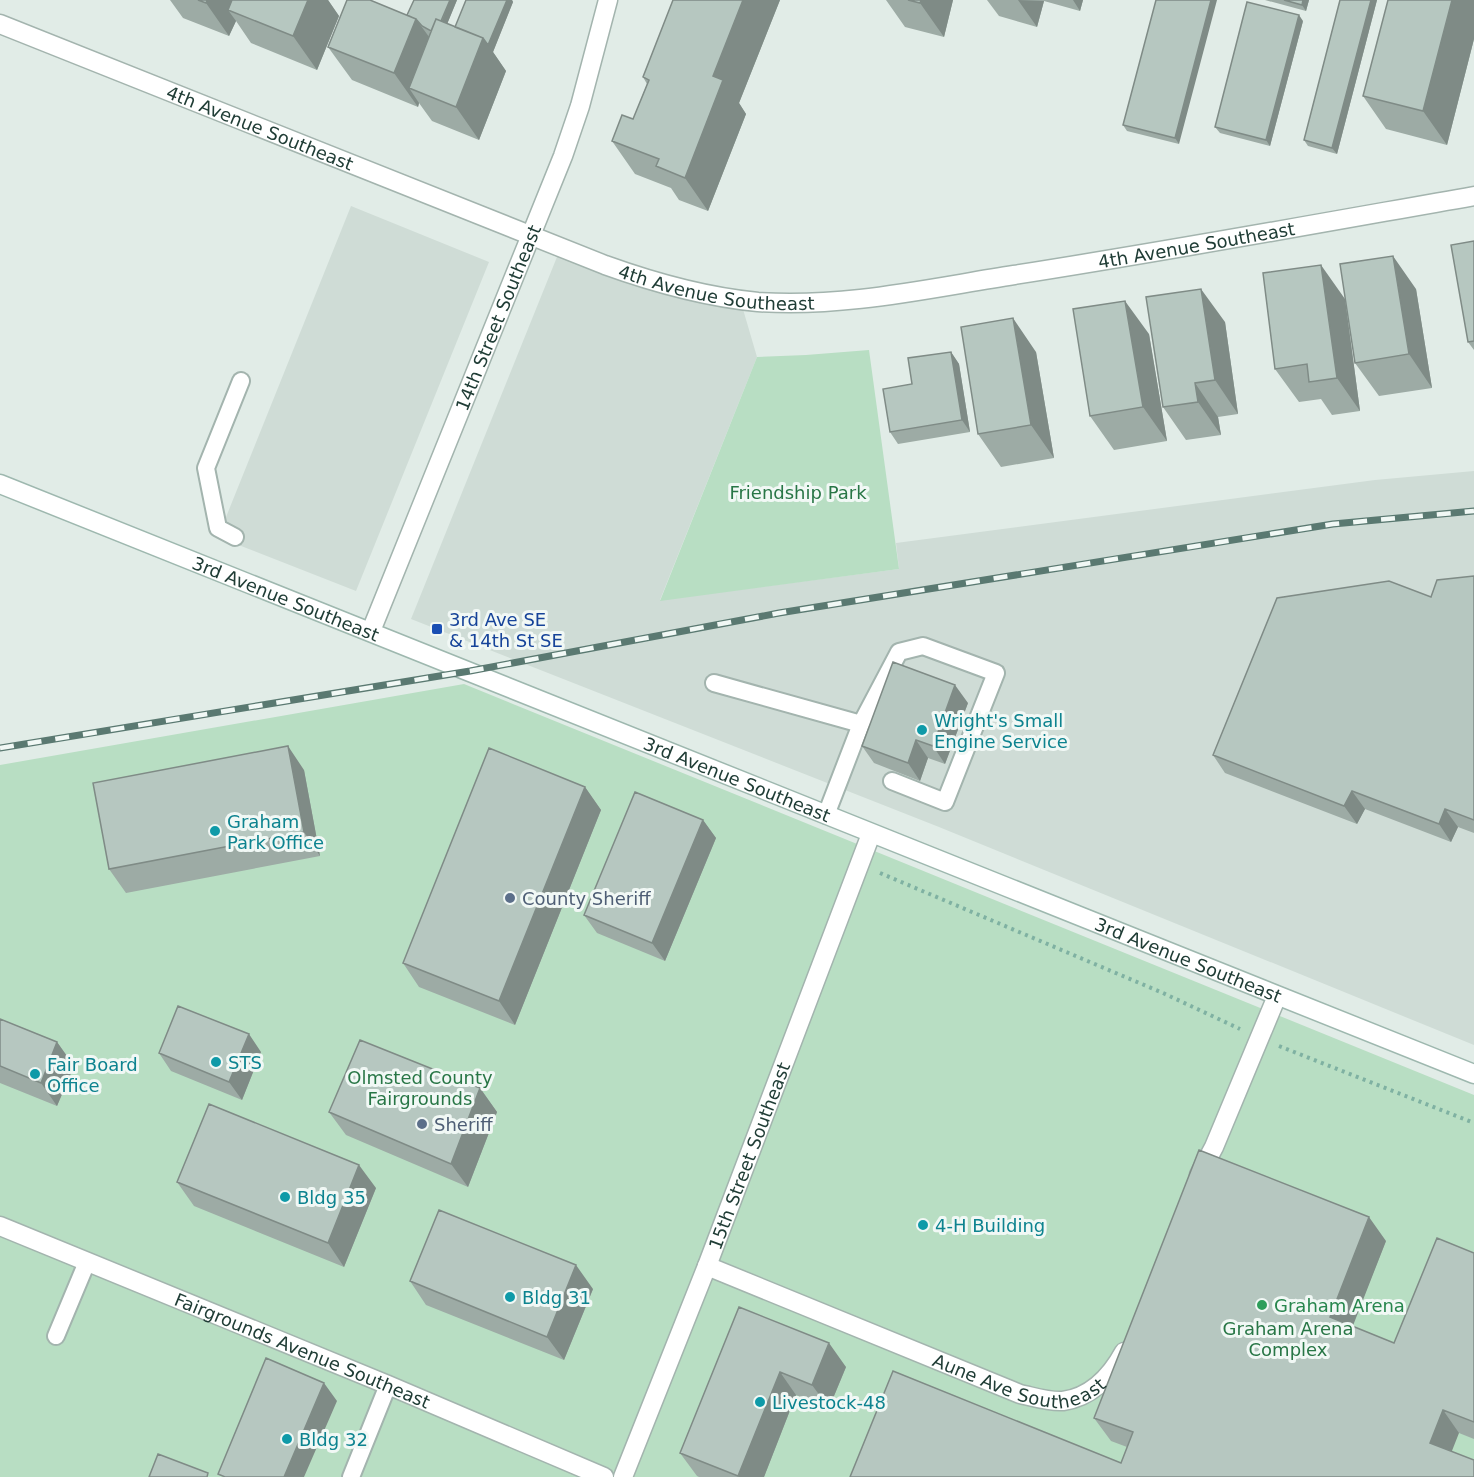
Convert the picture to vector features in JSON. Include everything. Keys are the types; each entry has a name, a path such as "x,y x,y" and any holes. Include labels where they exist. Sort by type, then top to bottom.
{"street":[{"name":"14th Street Southeast","path":"371,631 563,156 580,106 608,0"},
{"name":"4th Avenue Southeast","path":"0,24 604,265 676,289 757,302 827,301 890,295 1474,196"},
{"name":"3rd Avenue Southeast","path":"0,484 1474,1074"},
{"name":"15th Street Southeast","path":"623,1477 707,1266 871,834"},
{"path":"1189,1195 1214,1147 1277,996"},
{"name":"Fairgrounds Avenue Southeast","path":"0,1226 388,1385 604,1477"},
{"name":"Aune Ave Southeast","path":"707,1266 1020,1394 1043,1399 1063,1401 1101,1384 1115,1368 1131,1338"}],"lane":[{"path":"235,537 218,528 206,468 241,381"},
{"path":"826,815 861,724 899,652 923,646 996,673 945,802 892,781"},
{"path":"714,683 861,724"},
{"path":"56,1336 87,1262"},
{"path":"351,1477 388,1385"}],"path":[{"path":"859,865 1163,993 1260,1038 1474,1123"}],"shaded area":[{"path":"351,206 489,262 356,591 218,537"},
{"path":"561,247 740,299 757,357 660,600 899,569 896,543 1375,480 1474,471 1474,1045 939,827 411,619"}],"green space":[{"name":"Friendship Park","path":"869,350 899,569 660,601 757,357"},
{"name":"Olmsted County Fairgrounds","path":"464,684 1474,1095 1474,1477 0,1477 0,765"}],"building":[{"path":"232,0 308,0 293,36 228,10"},
{"path":"347,0 370,0 416,19 394,73 328,47"},
{"path":"414,0 450,0 441,21 436,19 431,31 407,15"},
{"path":"466,0 507,0 488,45 483,38 455,27"},
{"path":"673,0 743,0 713,76 723,80 685,178 656,166 659,159 612,141 622,115 633,119 649,80 643,77"},
{"path":"1156,0 1211,0 1175,138 1123,125"},
{"path":"1284,0 1303,0 1302,5"},
{"path":"1340,0 1371,0 1332,148 1304,140"},
{"path":"1388,0 1452,0 1423,111 1363,96"},
{"path":"1247,2 1299,15 1266,140 1215,127"},
{"path":"436,19 483,38 456,107 409,88"},
{"path":"1474,241 1474,341 1468,342 1451,245"},
{"path":"1393,256 1409,354 1355,363 1340,264"},
{"path":"1321,265 1337,378 1309,382 1307,364 1275,369 1263,273"},
{"path":"1201,289 1215,380 1195,383 1198,402 1163,407 1146,297"},
{"path":"1125,301 1143,407 1090,416 1073,309"},
{"path":"1013,318 1031,425 978,434 961,327"},
{"path":"951,352 962,420 890,432 883,389 912,384 908,358"},
{"path":"1474,576 1474,820 1445,809 1439,824 1352,791 1344,806 1213,755 1277,598 1389,581 1431,597 1437,580"},
{"name":"Wright's Small Engine Service","path":"893,662 955,685 933,746 916,740 908,763 862,746"},
{"name":"Graham Park Office","path":"288,746 304,832 109,869 93,783"},
{"name":"County Sheriff","path":"489,748 585,787 499,1001 403,963"},
{"path":"635,792 703,820 652,943 584,915"},
{"path":"178,1006 249,1034 229,1082 159,1053"},
{"path":"0,1019 57,1042 41,1083 0,1066"},
{"name":"Sheriff","path":"360,1040 480,1088 451,1164 329,1112"},
{"name":"Bldg 35","path":"209,1104 359,1165 328,1243 177,1182"},
{"name":"Graham Arena Complex","path":"1199,1150 1369,1217 1330,1317 1394,1343 1437,1238 1474,1253 1474,1422 1443,1410 1430,1443 1474,1460 1474,1477 850,1477 893,1371 1121,1463 1133,1432 1094,1418"},
{"name":"Bldg 31","path":"439,1210 576,1265 547,1337 410,1281"},
{"path":"739,1307 829,1343 812,1385 780,1372 738,1476 680,1453"},
{"name":"Bldg 32","path":"266,1358 324,1383 284,1477 225,1477 218,1474"},
{"path":"158,1454 208,1473 207,1477 149,1477"}],"railway":[{"path":"0,748 470,671 779,613 1333,524 1474,511"}],"place":[{"name":"3rd Ave SE & 14th St SE","path":"437,629"},
{"name":"Wright's Small Engine Service","path":"922,730"},
{"name":"Graham Park Office","path":"215,831"},
{"name":"County Sheriff","path":"510,898"},
{"name":"STS","path":"216,1062"},
{"name":"Fair Board Office","path":"35,1074"},
{"name":"Sheriff","path":"422,1124"},
{"name":"Bldg 35","path":"285,1197"},
{"name":"4-H Building","path":"923,1225"},
{"name":"Bldg 31","path":"510,1297"},
{"name":"Graham Arena","path":"1262,1305"},
{"name":"Livestock-48","path":"760,1402"},
{"name":"Bldg 32","path":"287,1439"}]}
